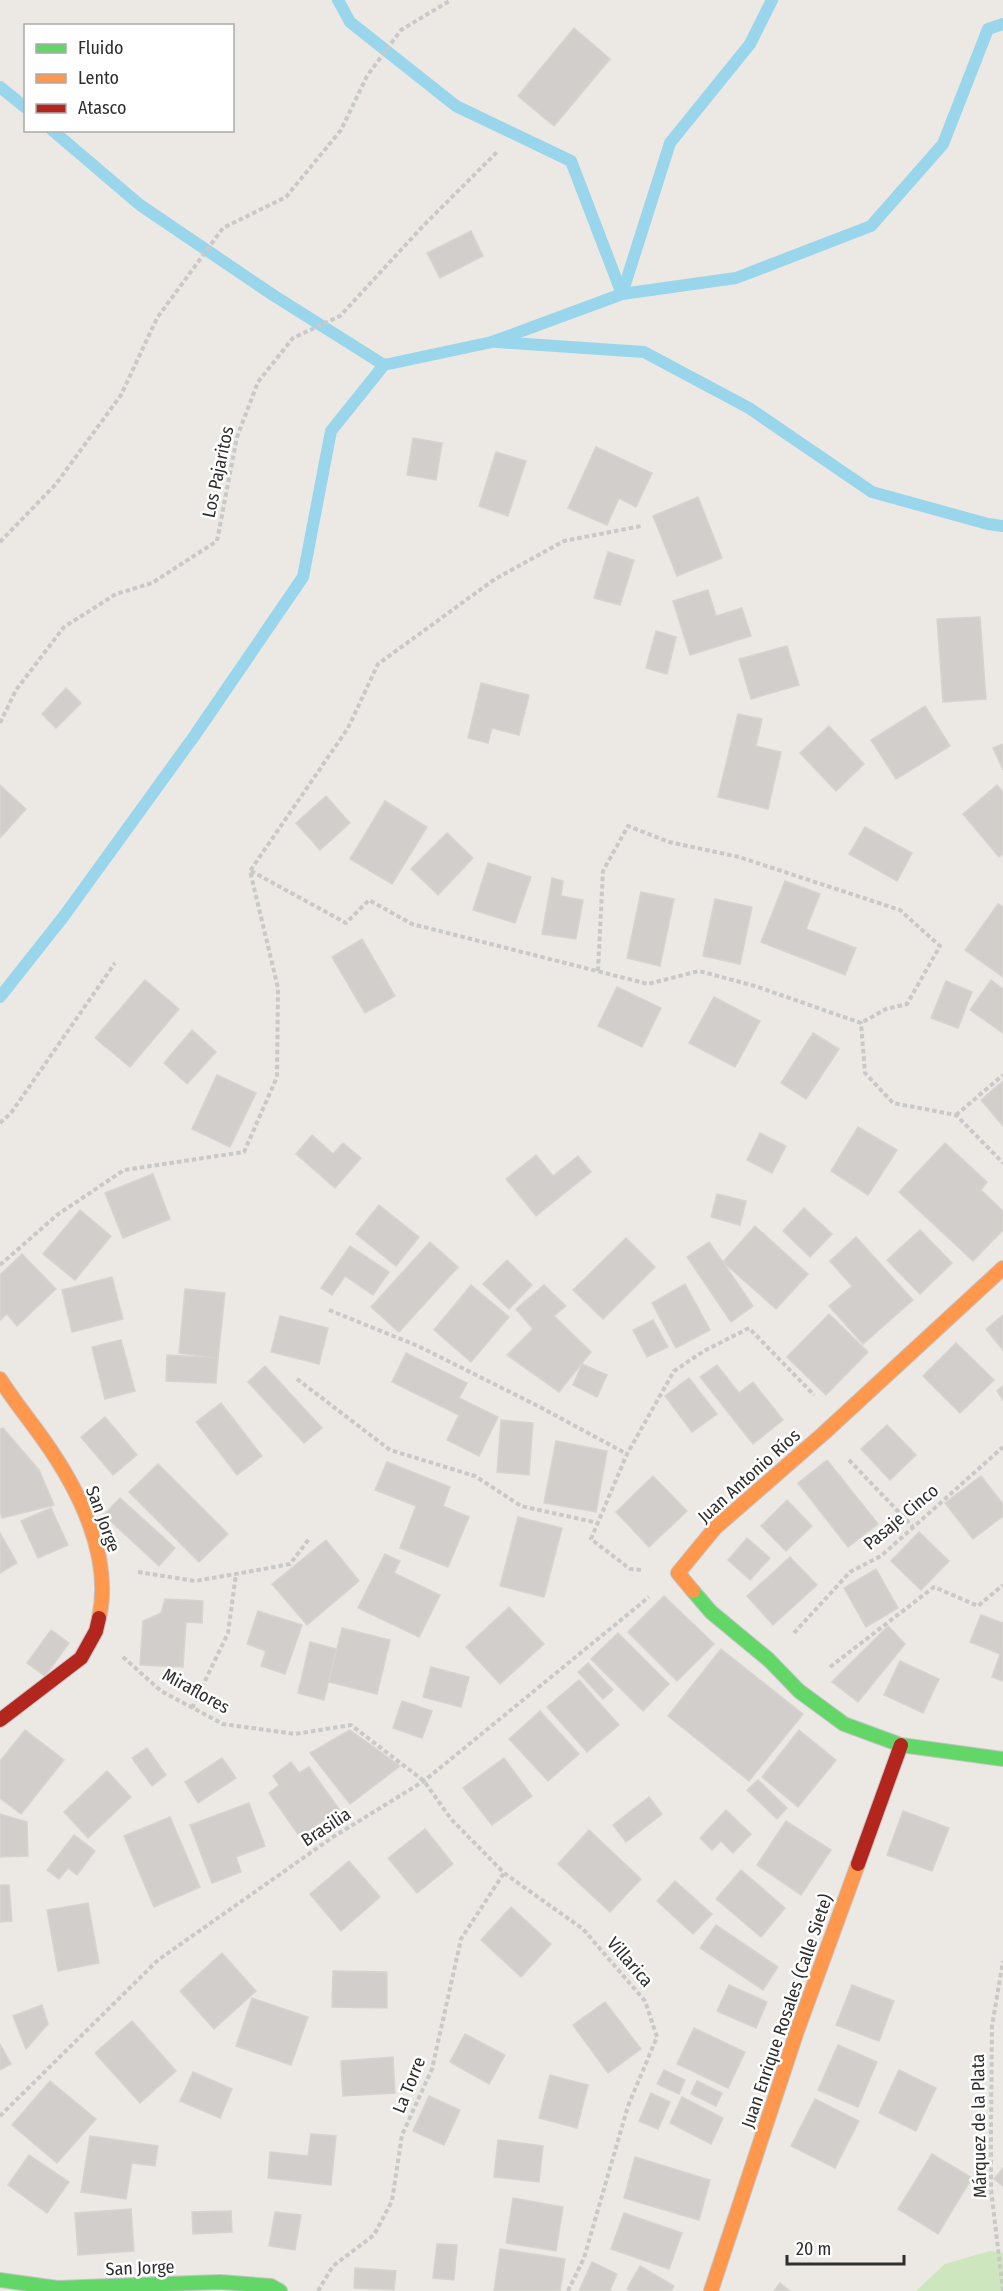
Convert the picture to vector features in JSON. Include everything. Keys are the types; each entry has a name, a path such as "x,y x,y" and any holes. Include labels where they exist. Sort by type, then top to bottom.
{"street":[{"name":"Juan Antonio Ríos","path":"678,1573 715,1528 824,1433 1003,1268"},
{"name":"San Jorge","path":"0,1379 47,1444 71,1484 100,1561 104,1593 96,1632 82,1656 0,1720"},
{"path":"678,1573 711,1612 769,1660 799,1691 844,1724 902,1745 1003,1759"},
{"name":"Juan Enrique Rosales (Calle Siete)","path":"711,2291 797,2031 902,1745"},
{"name":"San Jorge","path":"0,2280 57,2288 220,2282 271,2286 280,2291"}],"path":[{"path":"0,542 56,484 121,394 157,318 223,228 286,197 341,130 367,76 401,30 451,0"},
{"name":"Los Pajaritos","path":"0,723 15,690 64,627 116,594 152,583 217,541 237,437 258,382 293,338 340,316 417,232 497,152"},
{"path":"0,1265 57,1215 124,1170 244,1152 278,1077 278,988 250,871 348,728 378,664 495,579 564,541 641,526"},
{"path":"250,871 346,923 369,900 412,924 648,984 699,971 755,986 861,1023 886,1009 907,1004 940,946 900,910 739,857 669,842 628,826 603,871 598,971"},
{"path":"0,1124 11,1113 115,963"},
{"path":"861,1023 866,1073 893,1103 956,1115 1003,1163"},
{"path":"956,1115 1003,1075"},
{"path":"329,1310 418,1346 627,1454"},
{"path":"678,1573 630,1569 591,1539 627,1454 674,1371 704,1351 748,1328 838,1420"},
{"path":"297,1379 390,1450 475,1476 522,1506 598,1522"},
{"path":"824,1433 913,1527"},
{"name":"Pasaje Cinco","path":"769,1660 850,1572 881,1556 1003,1447"},
{"path":"100,1561 144,1574 195,1581 290,1564 309,1539"},
{"name":"Brasilia","path":"0,2116 158,1960 333,1837 424,1781 678,1573"},
{"path":"192,1707 228,1633 236,1574"},
{"path":"799,1691 934,1587 978,1606 1003,1585"},
{"name":"Miraflores","path":"96,1632 161,1690 223,1724 295,1734 351,1725 424,1781"},
{"name":"Villarica","path":"424,1781 451,1819 504,1873 583,1929 645,2001 657,2037 628,2106 584,2258 568,2291"},
{"name":"La Torre","path":"317,2291 333,2266 374,2235 392,2201 402,2135 432,2069 461,1939 504,1873"},
{"name":"Márquez de la Plata","path":"1003,1961 992,2026 991,2116 991,2189 1003,2291"}],"green space":[{"path":"990,2251 1003,2253 1003,2291 916,2291 945,2264"}],"building":[{"path":"574,28 610,59 554,126 518,96"},
{"path":"471,231 483,256 440,278 427,253"},
{"path":"413,438 442,443 436,480 407,475"},
{"path":"596,447 652,473 636,507 619,498 607,525 568,508"},
{"path":"496,452 526,461 508,516 479,506"},
{"path":"698,497 722,558 677,576 653,516"},
{"path":"608,552 634,560 620,605 594,598"},
{"path":"708,590 716,616 742,608 751,636 690,655 673,601"},
{"path":"980,617 986,699 943,702 937,619"},
{"path":"656,631 676,637 667,674 646,668"},
{"path":"787,646 799,685 751,699 739,659"},
{"path":"481,683 529,695 519,735 492,728 488,743 468,738"},
{"path":"66,688 81,703 56,728 42,714"},
{"path":"925,706 950,746 896,779 871,740"},
{"path":"738,714 762,719 756,746 781,752 768,809 718,797"},
{"path":"829,726 864,764 836,791 800,753"},
{"path":"1003,744 1003,770 993,748"},
{"path":"0,785 26,809 0,838"},
{"path":"997,785 1003,792 1003,854 999,857 963,814"},
{"path":"326,796 350,823 320,850 296,823"},
{"path":"385,801 427,827 392,884 350,859"},
{"path":"865,827 912,853 897,881 849,854"},
{"path":"447,833 473,858 438,895 411,869"},
{"path":"488,863 531,877 515,923 473,910"},
{"path":"552,878 563,881 561,896 583,900 576,939 542,934"},
{"path":"785,881 820,894 806,929 856,948 845,975 761,942"},
{"path":"641,892 674,899 660,966 627,958"},
{"path":"715,899 752,907 740,964 703,956"},
{"path":"998,904 1003,907 1003,977 965,950"},
{"path":"362,939 395,996 365,1013 332,957"},
{"path":"145,980 179,1009 130,1067 95,1038"},
{"path":"991,980 1003,989 1003,1033 970,1010"},
{"path":"946,981 972,992 958,1028 931,1018"},
{"path":"617,987 661,1008 642,1047 598,1026"},
{"path":"714,997 760,1021 735,1067 689,1043"},
{"path":"192,1030 216,1052 187,1084 164,1063"},
{"path":"813,1033 839,1049 806,1099 781,1083"},
{"path":"217,1075 256,1093 230,1147 192,1129"},
{"path":"1003,1081 1003,1126 981,1100"},
{"path":"858,1127 897,1150 868,1195 831,1171"},
{"path":"760,1133 786,1146 772,1173 747,1160"},
{"path":"312,1135 333,1154 343,1143 361,1158 335,1188 296,1154"},
{"path":"945,1143 987,1182 981,1190 1003,1211 1003,1230 973,1261 899,1192"},
{"path":"536,1155 553,1176 578,1156 591,1172 536,1216 506,1179"},
{"path":"153,1174 170,1219 123,1238 105,1193"},
{"path":"717,1194 746,1201 740,1225 711,1217"},
{"path":"379,1205 419,1237 396,1266 356,1234"},
{"path":"804,1208 832,1234 810,1257 783,1231"},
{"path":"80,1210 111,1236 75,1280 43,1254"},
{"path":"755,1226 808,1274 776,1309 723,1262"},
{"path":"920,1230 952,1263 920,1294 887,1260"},
{"path":"856,1237 913,1300 863,1344 829,1306 852,1286 830,1261"},
{"path":"626,1238 655,1267 603,1319 573,1290"},
{"path":"430,1242 458,1267 399,1332 371,1307"},
{"path":"709,1242 753,1306 731,1322 687,1257"},
{"path":"350,1246 389,1272 373,1295 345,1276 332,1295 321,1288"},
{"path":"22,1254 56,1289 17,1326 7,1314 0,1320 0,1275"},
{"path":"507,1260 532,1285 509,1309 483,1284"},
{"path":"112,1277 123,1319 72,1332 62,1290"},
{"path":"685,1284 710,1330 676,1348 652,1303"},
{"path":"471,1285 509,1317 471,1362 434,1330"},
{"path":"544,1285 566,1306 554,1316 591,1352 559,1392 507,1355 533,1329 516,1309"},
{"path":"185,1289 225,1293 218,1358 179,1353"},
{"path":"829,1314 868,1352 826,1395 787,1357"},
{"path":"1003,1315 1003,1350 986,1329"},
{"path":"280,1316 328,1328 319,1364 271,1352"},
{"path":"653,1320 668,1347 647,1357 633,1330"},
{"path":"121,1340 135,1391 105,1399 92,1347"},
{"path":"956,1343 994,1380 960,1413 923,1376"},
{"path":"406,1353 467,1383 459,1398 498,1417 479,1456 447,1440 459,1415 392,1382"},
{"path":"167,1355 218,1358 216,1383 166,1381"},
{"path":"582,1364 607,1375 597,1397 573,1385"},
{"path":"717,1365 739,1393 753,1382 783,1420 753,1444 700,1377"},
{"path":"265,1366 322,1428 304,1443 248,1382"},
{"path":"689,1378 717,1414 692,1432 665,1396"},
{"path":"1003,1386 1003,1400 997,1391"},
{"path":"221,1403 262,1456 237,1475 196,1422"},
{"path":"105,1417 137,1455 113,1475 81,1437"},
{"path":"501,1420 533,1423 529,1475 497,1472"},
{"path":"887,1425 916,1455 890,1480 861,1449"},
{"path":"3,1428 39,1470 54,1505 2,1518 0,1429"},
{"path":"556,1441 607,1451 596,1512 544,1503"},
{"path":"827,1460 878,1524 848,1547 798,1483"},
{"path":"387,1462 450,1487 443,1506 469,1517 448,1567 400,1548 416,1506 375,1490"},
{"path":"158,1464 228,1534 199,1562 129,1492"},
{"path":"653,1476 687,1511 649,1547 616,1512"},
{"path":"981,1476 1003,1504 1003,1516 973,1539 945,1503"},
{"path":"120,1498 175,1548 159,1566 104,1515"},
{"path":"787,1500 812,1526 786,1551 761,1526"},
{"path":"51,1508 68,1545 38,1558 21,1521"},
{"path":"518,1517 562,1528 544,1597 500,1586"},
{"path":"919,1532 949,1561 921,1590 891,1561"},
{"path":"0,1533 17,1563 0,1573"},
{"path":"747,1538 770,1558 750,1580 728,1560"},
{"path":"326,1540 359,1581 307,1625 272,1584"},
{"path":"385,1554 400,1561 394,1573 440,1595 419,1637 358,1608"},
{"path":"790,1557 817,1585 773,1625 747,1596"},
{"path":"876,1569 898,1608 866,1627 844,1588"},
{"path":"664,1596 714,1644 677,1681 628,1632"},
{"path":"165,1599 203,1601 202,1623 186,1622 183,1667 140,1665 143,1621 161,1613"},
{"path":"509,1607 544,1644 500,1684 466,1647"},
{"path":"258,1611 302,1625 285,1674 261,1666 266,1651 247,1644"},
{"path":"981,1615 1003,1623 1003,1681 992,1677 1000,1654 970,1642"},
{"path":"888,1626 905,1644 858,1702 832,1682"},
{"path":"342,1628 390,1640 377,1694 329,1682"},
{"path":"51,1630 69,1643 45,1676 27,1663"},
{"path":"618,1633 669,1684 643,1711 591,1659"},
{"path":"310,1642 336,1649 324,1700 298,1693"},
{"path":"721,1649 803,1714 749,1781 668,1716"},
{"path":"900,1661 939,1679 923,1713 884,1695"},
{"path":"588,1663 613,1690 603,1699 578,1672"},
{"path":"431,1667 469,1677 461,1707 423,1697"},
{"path":"579,1680 619,1725 587,1752 547,1707"},
{"path":"402,1701 432,1711 422,1738 393,1728"},
{"path":"540,1711 579,1754 548,1781 509,1739"},
{"path":"25,1730 64,1760 21,1814 0,1798 0,1761"},
{"path":"350,1730 400,1766 350,1804 310,1753"},
{"path":"799,1730 836,1760 798,1807 762,1777"},
{"path":"147,1748 166,1775 152,1786 132,1758"},
{"path":"222,1758 236,1778 198,1803 185,1782"},
{"path":"504,1758 532,1796 492,1825 463,1788"},
{"path":"291,1762 299,1773 309,1767 339,1809 300,1837 269,1793 279,1785 273,1776"},
{"path":"107,1771 131,1797 88,1838 64,1812"},
{"path":"758,1780 787,1808 777,1819 747,1790"},
{"path":"649,1797 662,1814 626,1842 613,1825"},
{"path":"249,1803 265,1846 236,1857 241,1872 212,1883 190,1825"},
{"path":"726,1810 751,1834 733,1853 721,1841 712,1850 700,1838"},
{"path":"903,1811 949,1828 932,1871 887,1855"},
{"path":"0,1814 27,1822 28,1856 0,1857"},
{"path":"170,1817 200,1887 154,1907 124,1836"},
{"path":"786,1821 831,1850 801,1895 757,1865"},
{"path":"425,1829 453,1864 417,1893 388,1858"},
{"path":"589,1830 641,1879 610,1912 558,1864"},
{"path":"74,1835 95,1851 77,1875 68,1868 59,1879 47,1870"},
{"path":"349,1861 380,1897 341,1931 310,1894"},
{"path":"741,1870 785,1908 761,1937 716,1899"},
{"path":"675,1881 712,1914 693,1934 657,1901"},
{"path":"0,1885 9,1885 12,1921 0,1922"},
{"path":"88,1903 99,1963 58,1971 47,1910"},
{"path":"511,1907 551,1944 521,1977 481,1940"},
{"path":"716,1925 778,1967 763,1990 700,1948"},
{"path":"222,1953 256,1991 214,2029 180,1991"},
{"path":"333,1971 387,1972 387,2008 332,2007"},
{"path":"729,1985 767,2002 756,2028 717,2011"},
{"path":"852,1985 894,2001 879,2041 836,2025"},
{"path":"252,1998 308,2017 291,2065 236,2046"},
{"path":"605,2002 641,2049 608,2073 573,2025"},
{"path":"42,2005 48,2024 26,2049 13,2016"},
{"path":"132,2021 176,2071 140,2103 95,2053"},
{"path":"694,2028 745,2052 728,2088 677,2064"},
{"path":"465,2034 505,2055 489,2084 450,2062"},
{"path":"0,2044 11,2064 0,2070"},
{"path":"838,2045 877,2062 858,2107 818,2090"},
{"path":"393,2057 395,2093 343,2096 341,2061"},
{"path":"664,2070 685,2080 679,2094 657,2084"},
{"path":"899,2070 936,2088 916,2131 879,2113"},
{"path":"193,2072 232,2089 220,2118 180,2101"},
{"path":"550,2075 588,2085 577,2128 539,2118"},
{"path":"50,2081 96,2119 57,2163 12,2125"},
{"path":"697,2081 722,2093 716,2106 691,2094"},
{"path":"651,2093 670,2102 658,2129 639,2121"},
{"path":"429,2096 460,2110 444,2145 413,2131"},
{"path":"682,2097 723,2118 711,2144 670,2123"},
{"path":"815,2099 859,2121 835,2168 791,2146"},
{"path":"311,2134 336,2136 331,2185 268,2178 270,2152 308,2156"},
{"path":"90,2136 158,2146 155,2166 132,2163 126,2199 81,2192"},
{"path":"498,2140 543,2146 539,2182 494,2177"},
{"path":"932,2154 972,2178 938,2234 898,2209"},
{"path":"29,2155 69,2182 47,2213 8,2185"},
{"path":"635,2157 710,2180 699,2220 624,2198"},
{"path":"1003,2168 1003,2186 994,2179"},
{"path":"513,2198 563,2207 556,2251 506,2243"},
{"path":"131,2209 134,2251 78,2255 75,2213"},
{"path":"231,2211 232,2232 193,2234 192,2212"},
{"path":"275,2212 301,2215 295,2250 269,2246"},
{"path":"624,2213 682,2233 669,2269 611,2249"},
{"path":"437,2244 457,2245 454,2280 433,2278"},
{"path":"500,2249 565,2259 560,2291 494,2291"},
{"path":"592,2262 617,2274 610,2290 612,2291 579,2291"},
{"path":"640,2266 674,2286 671,2291 631,2291 627,2289"},
{"path":"355,2268 396,2271 394,2290 354,2288"},
{"path":"780,2283 790,2291 774,2291"}],"waterway":[{"path":"338,0 350,22 456,106 571,161 622,294 736,278 871,226 943,144 988,29 1003,24"},
{"path":"0,997 64,916 195,735 303,577 331,431 384,365 492,342 622,294 670,143 750,44 772,0"},
{"path":"0,87 24,106"},
{"path":"54,132 140,205 273,295 384,365"},
{"path":"497,342 644,352 749,408 872,492 988,524 1003,526"}],"traffic: fast":[{"path":"693,1591 711,1612 769,1660 799,1691 844,1724 901,1745 1003,1759"},
{"path":"0,2280 57,2288 220,2282 271,2286 280,2291"}],"traffic: slow":[{"path":"693,1591 678,1573 715,1528 824,1433 1003,1268"},
{"path":"0,1379 56,1458 80,1501 97,1547 101,1571 102,1595 99,1618"},
{"path":"711,2291 797,2031 858,1864"}],"traffic: jam":[{"path":"0,1720 81,1658 96,1631 99,1618"},
{"path":"858,1864 901,1745"}]}
